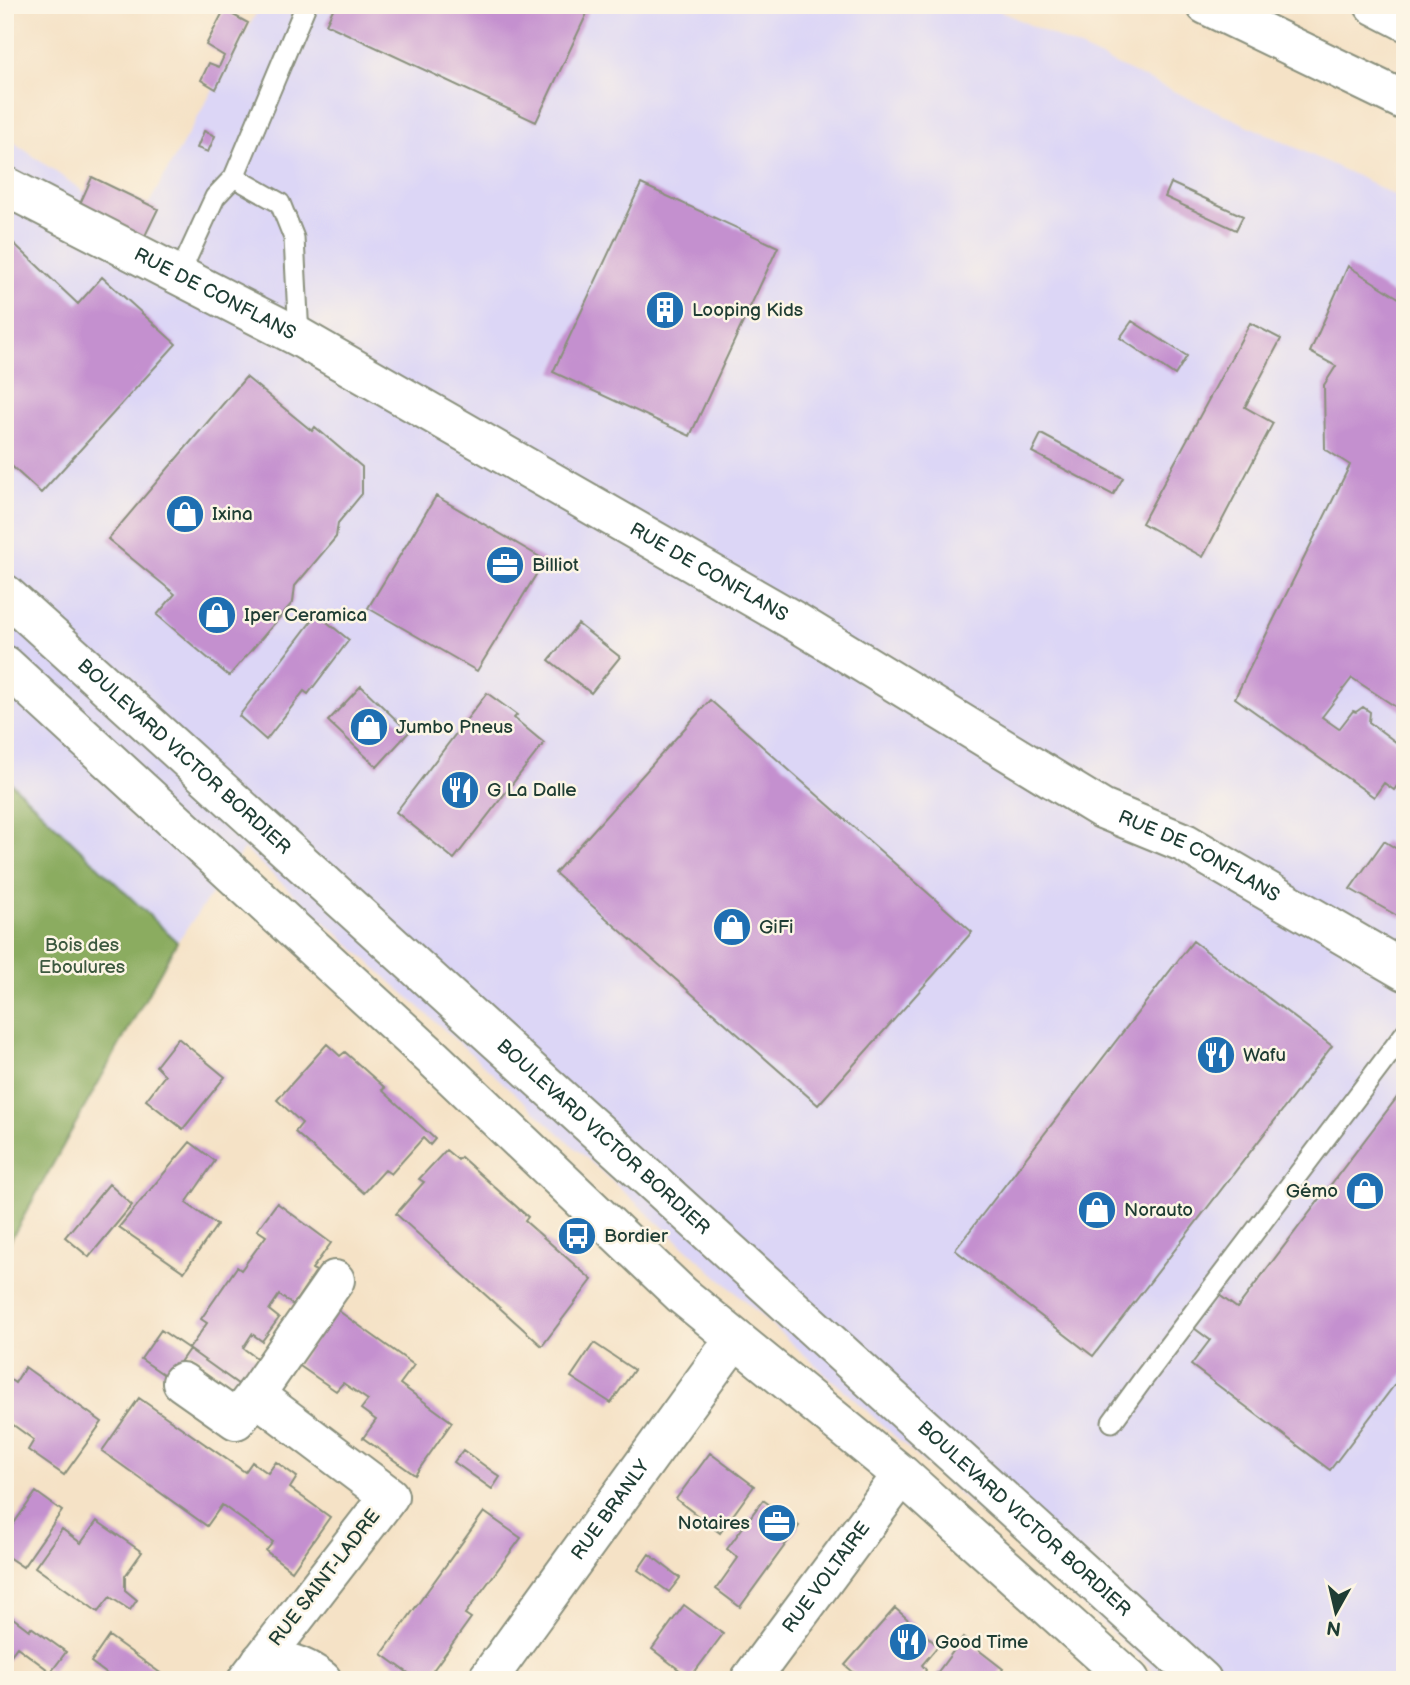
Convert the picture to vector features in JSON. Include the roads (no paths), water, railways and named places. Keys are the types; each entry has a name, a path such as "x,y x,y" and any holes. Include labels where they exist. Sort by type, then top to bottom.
{"main road":[{"path":"1206,5 1405,101"},
{"path":"1374,5 1405,21"},
{"name":"RUE DE CONFLANS","path":"5,186 299,337 750,595 1102,809 1185,843 1405,971"},
{"name":"BOULEVARD VICTOR BORDIER","path":"5,594 1202,1680"},
{"path":"5,665 434,1059 682,1295 901,1475 1130,1680"},
{"path":"182,1382 236,1420 335,1280"},
{"name":"RUE BRANLY","path":"487,1680 715,1365 736,1340"},
{"name":"RUE SAINT-LADRE","path":"254,1395 389,1496 254,1671"},
{"name":"RUE VOLTAIRE","path":"750,1680 901,1475"},
{"path":"254,1671 284,1661 307,1668 322,1680"}],"lane":[{"path":"189,282 184,262 215,197 234,177 306,5"},
{"path":"234,177 280,203 294,238 299,337"},
{"path":"1112,1422 1405,1033"}],"place":[{"name":"Looping Kids","path":"665,310"},
{"name":"Ixina","path":"185,514"},
{"name":"Billiot","path":"505,565"},
{"name":"Iper Ceramica","path":"217,615"},
{"name":"Jumbo Pneus","path":"369,727"},
{"name":"G La Dalle","path":"460,790"},
{"name":"GiFi","path":"732,927"},
{"name":"Wafu","path":"1216,1055"},
{"name":"Gémo","path":"1365,1191"},
{"name":"Norauto","path":"1097,1210"},
{"name":"Bordier","path":"577,1236"},
{"name":"Notaires","path":"777,1523"},
{"name":"Good Time","path":"908,1642"}],"park label":[{"name":"Bois des Eboulures","path":"82,956"}]}
